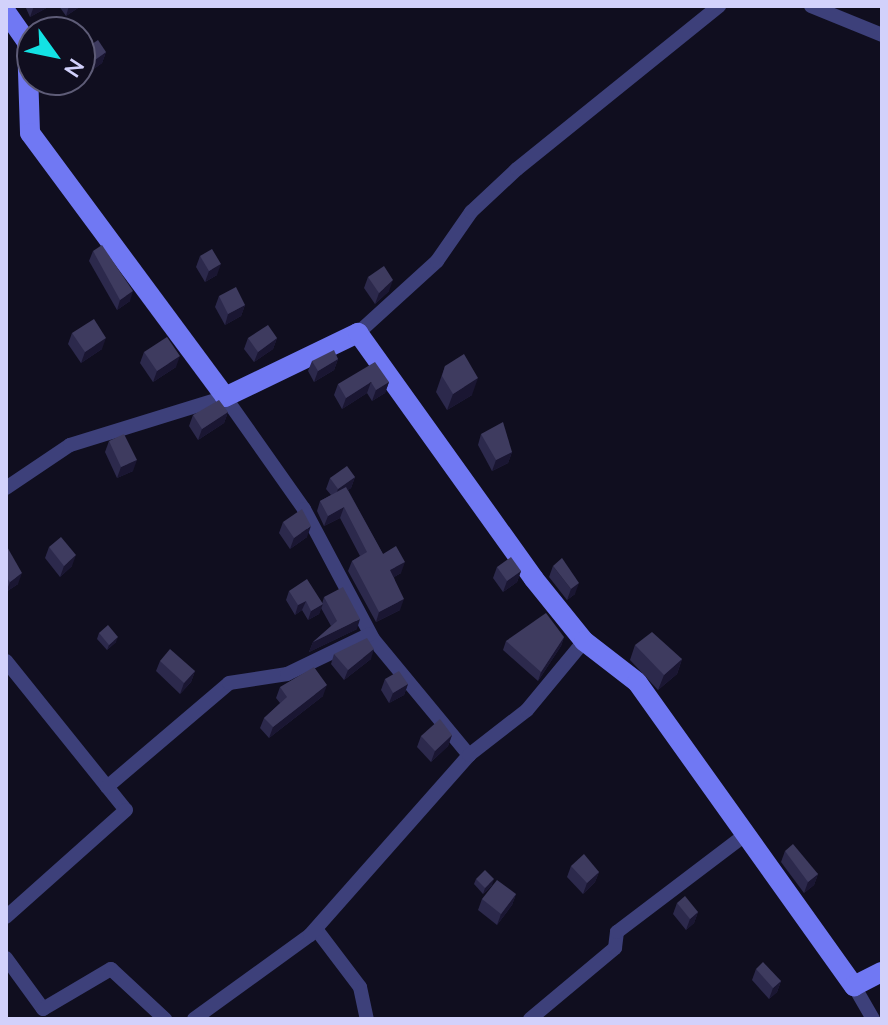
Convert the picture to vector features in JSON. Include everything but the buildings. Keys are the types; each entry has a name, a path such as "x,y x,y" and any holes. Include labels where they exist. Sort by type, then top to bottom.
{"street":[{"path":"6,488 70,445 225,397 358,333 437,261 487,196 719,6"},
{"path":"811,6 882,35"},
{"path":"6,12 27,42 30,133 304,509 370,634 469,755"},
{"path":"358,333 584,641 637,682 854,986 873,1019"},
{"path":"107,787 229,683 287,674 370,634"},
{"path":"194,1019 316,929 469,755 527,710 584,641"},
{"path":"6,661 124,805 123,818 6,917"},
{"path":"530,1019 615,948 617,932 746,834"},
{"path":"316,929 360,987 367,1019"},
{"path":"6,958 38,1014 111,969 165,1019"},
{"path":"854,986 880,976"}]}
